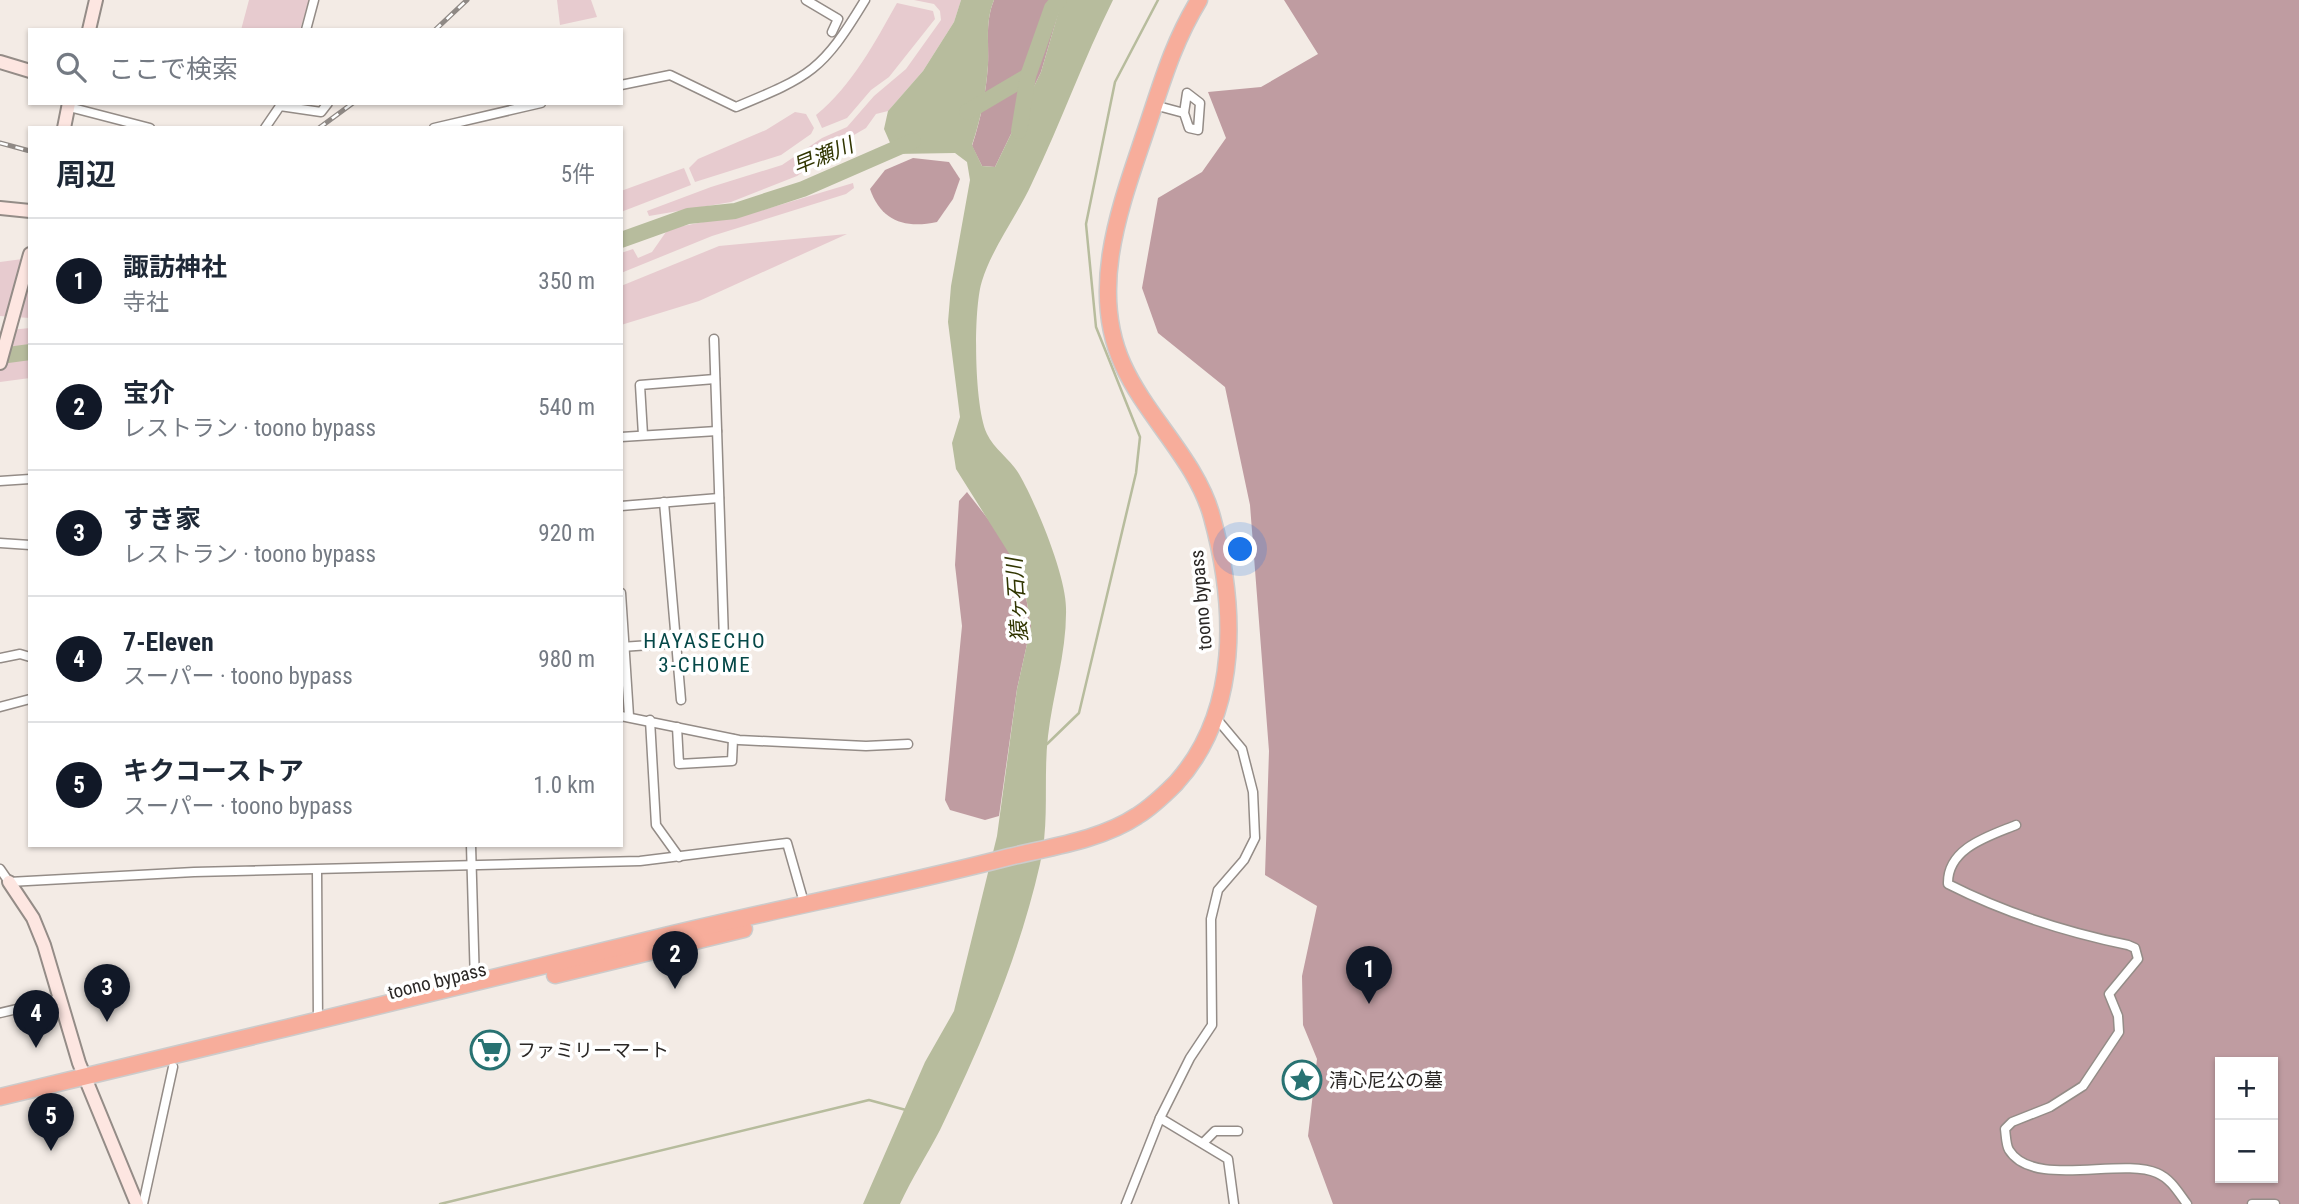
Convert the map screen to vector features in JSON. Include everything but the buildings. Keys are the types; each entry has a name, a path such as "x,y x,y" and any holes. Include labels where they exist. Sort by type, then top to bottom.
{"highway":[{"name":"toono bypass","path":"0,1097 173,1067 708,939 1107,830 1135,817 1176,783 1216,718 1227,674 1228,620 1221,554 1210,509 1123,365 1111,323 1107,296 1111,251 1120,210 1178,35 1199,0"},
{"name":"toono bypass","path":"0,1108 86,1082 318,1021 671,935 881,890"}],"street":[{"path":"89,28 96,0"},
{"path":"307,28 314,0"},
{"path":"807,0 838,19 832,33"},
{"path":"623,85 670,75 736,107 801,80 821,64 837,46 865,0"},
{"path":"0,62 28,70"},
{"path":"64,126 69,105 143,126"},
{"path":"266,126 280,106 321,112 326,105"},
{"path":"443,126 532,105"},
{"path":"1154,105 1184,113"},
{"path":"0,208 28,211"},
{"path":"0,363 28,261"},
{"path":"714,339 724,640 623,647 625,716 733,739 866,746 908,744"},
{"path":"643,435 640,385 715,379"},
{"path":"623,437 717,431"},
{"path":"0,481 28,479"},
{"path":"623,506 719,498"},
{"path":"664,502 681,700"},
{"path":"0,543 28,545"},
{"path":"0,657 20,654 28,656"},
{"path":"0,707 28,700"},
{"path":"1126,1204 1160,1118 1190,1058 1212,1025 1211,919 1218,890 1244,860 1255,838 1253,792 1242,748 1216,718"},
{"path":"650,720 656,825 679,857"},
{"path":"677,727 679,764 732,761 733,739"},
{"path":"2016,825 1982,839 1958,856 1948,873 1948,884 2008,911 2057,928 2128,945 2135,948 2138,959 2113,985 2109,994 2118,1016 2119,1032 2083,1086 2050,1107 2012,1122 2005,1129 2008,1147 2018,1160 2040,1167 2088,1171 2130,1168 2156,1172 2170,1181 2187,1204"},
{"path":"9,882 194,872 471,867 679,857 787,843 805,906"},
{"path":"471,847 475,984"},
{"path":"0,869 40,936 86,1082 137,1204"},
{"path":"317,870 318,1021"},
{"path":"0,1013 59,999"},
{"path":"143,1204 173,1067"},
{"path":"1160,1118 1228,1159 1234,1204"},
{"path":"1203,1143 1215,1130 1238,1131"},
{"path":"2252,1204 2275,1204"}],"shaded area":[{"path":"249,0 309,0 301,28 242,28"},
{"path":"557,0 591,0 597,17 560,25"},
{"path":"914,0 961,0 954,22 923,71 888,111 876,114 866,128 835,146 797,176 731,202 649,216 647,211 782,165 822,138 847,127 874,96 906,69 941,20 940,11 934,4"},
{"path":"961,0 994,0 988,24 988,65 984,95 972,145 982,166 995,167 1041,72 1062,0 1113,0 1032,183 987,268 977,313 977,381 983,421 990,439 1019,474 1034,503 1056,559 1065,594 1066,624 1048,736 1043,848 1010,967 955,1098 900,1204 863,1204 925,1062 954,1011 997,836 1017,689 1031,626 1022,574 956,469 952,443 960,417 948,322 951,286 970,180 967,162 955,153 895,154 884,129 888,111 923,71 954,22"},
{"path":"994,0 1062,0 1041,72 995,167 982,166 972,146 984,96 988,65 988,24"},
{"path":"1284,0 2299,0 2299,1204 1333,1204 1308,1136 1317,1059 1303,1025 1302,976 1317,906 1265,875 1269,751 1250,505 1225,387 1158,333 1142,288 1158,198 1202,172 1226,138 1208,92 1261,87 1318,54"},
{"path":"897,3 933,11 935,19 889,77 871,90 847,118 822,128 816,115 852,77"},
{"path":"795,112 806,114 814,128 811,134 781,155 695,182 689,168 698,159 766,130"},
{"path":"913,158 949,162 960,179 953,199 937,222 915,224 896,220 881,209 870,189 885,170"},
{"path":"684,168 691,185 623,211 623,190"},
{"path":"853,183 854,188 846,194 712,236 623,272 623,252 633,249 638,258 652,252 668,229 763,210"},
{"path":"847,234 699,301 623,324 623,285 719,246"},
{"path":"28,258 28,318 0,316 0,262"},
{"path":"28,328 28,344 0,350 0,331"},
{"path":"28,358 28,378 0,382 0,364"},
{"path":"967,492 995,528 1022,574 1031,626 1017,689 999,816 985,820 950,810 945,800 962,626 955,565 959,501"}],"waterway":[{"name":"猿ヶ石川","path":"1019,131 1028,76 1052,8 1059,0"},
{"path":"1047,744 1079,713 1136,473 1140,437 1096,327 1086,224 1115,82 1158,0"},
{"name":"早瀬川","path":"967,112 1028,76"},
{"name":"早瀬川","path":"623,239 688,216 735,211 803,189 913,141"},
{"name":"早瀬川","path":"0,356 28,352"},
{"path":"440,1204 869,1100 906,1110"}],"railway":[{"path":"437,28 467,0"},
{"path":"322,126 350,105"},
{"path":"0,143 28,150"}],"place":[{"name":"宝介","path":"675,989"},
{"name":"諏訪神社","path":"1369,1004"},
{"name":"すき家","path":"107,1022"},
{"name":"7-Eleven","path":"36,1048"},
{"name":"ファミリーマート","path":"490,1050"},
{"name":"清心尼公の墓","path":"1302,1080"},
{"name":"キクコーストア","path":"51,1151"}],"district":[{"name":"HAYASECHO 3-CHOME","path":"705,653"}]}
